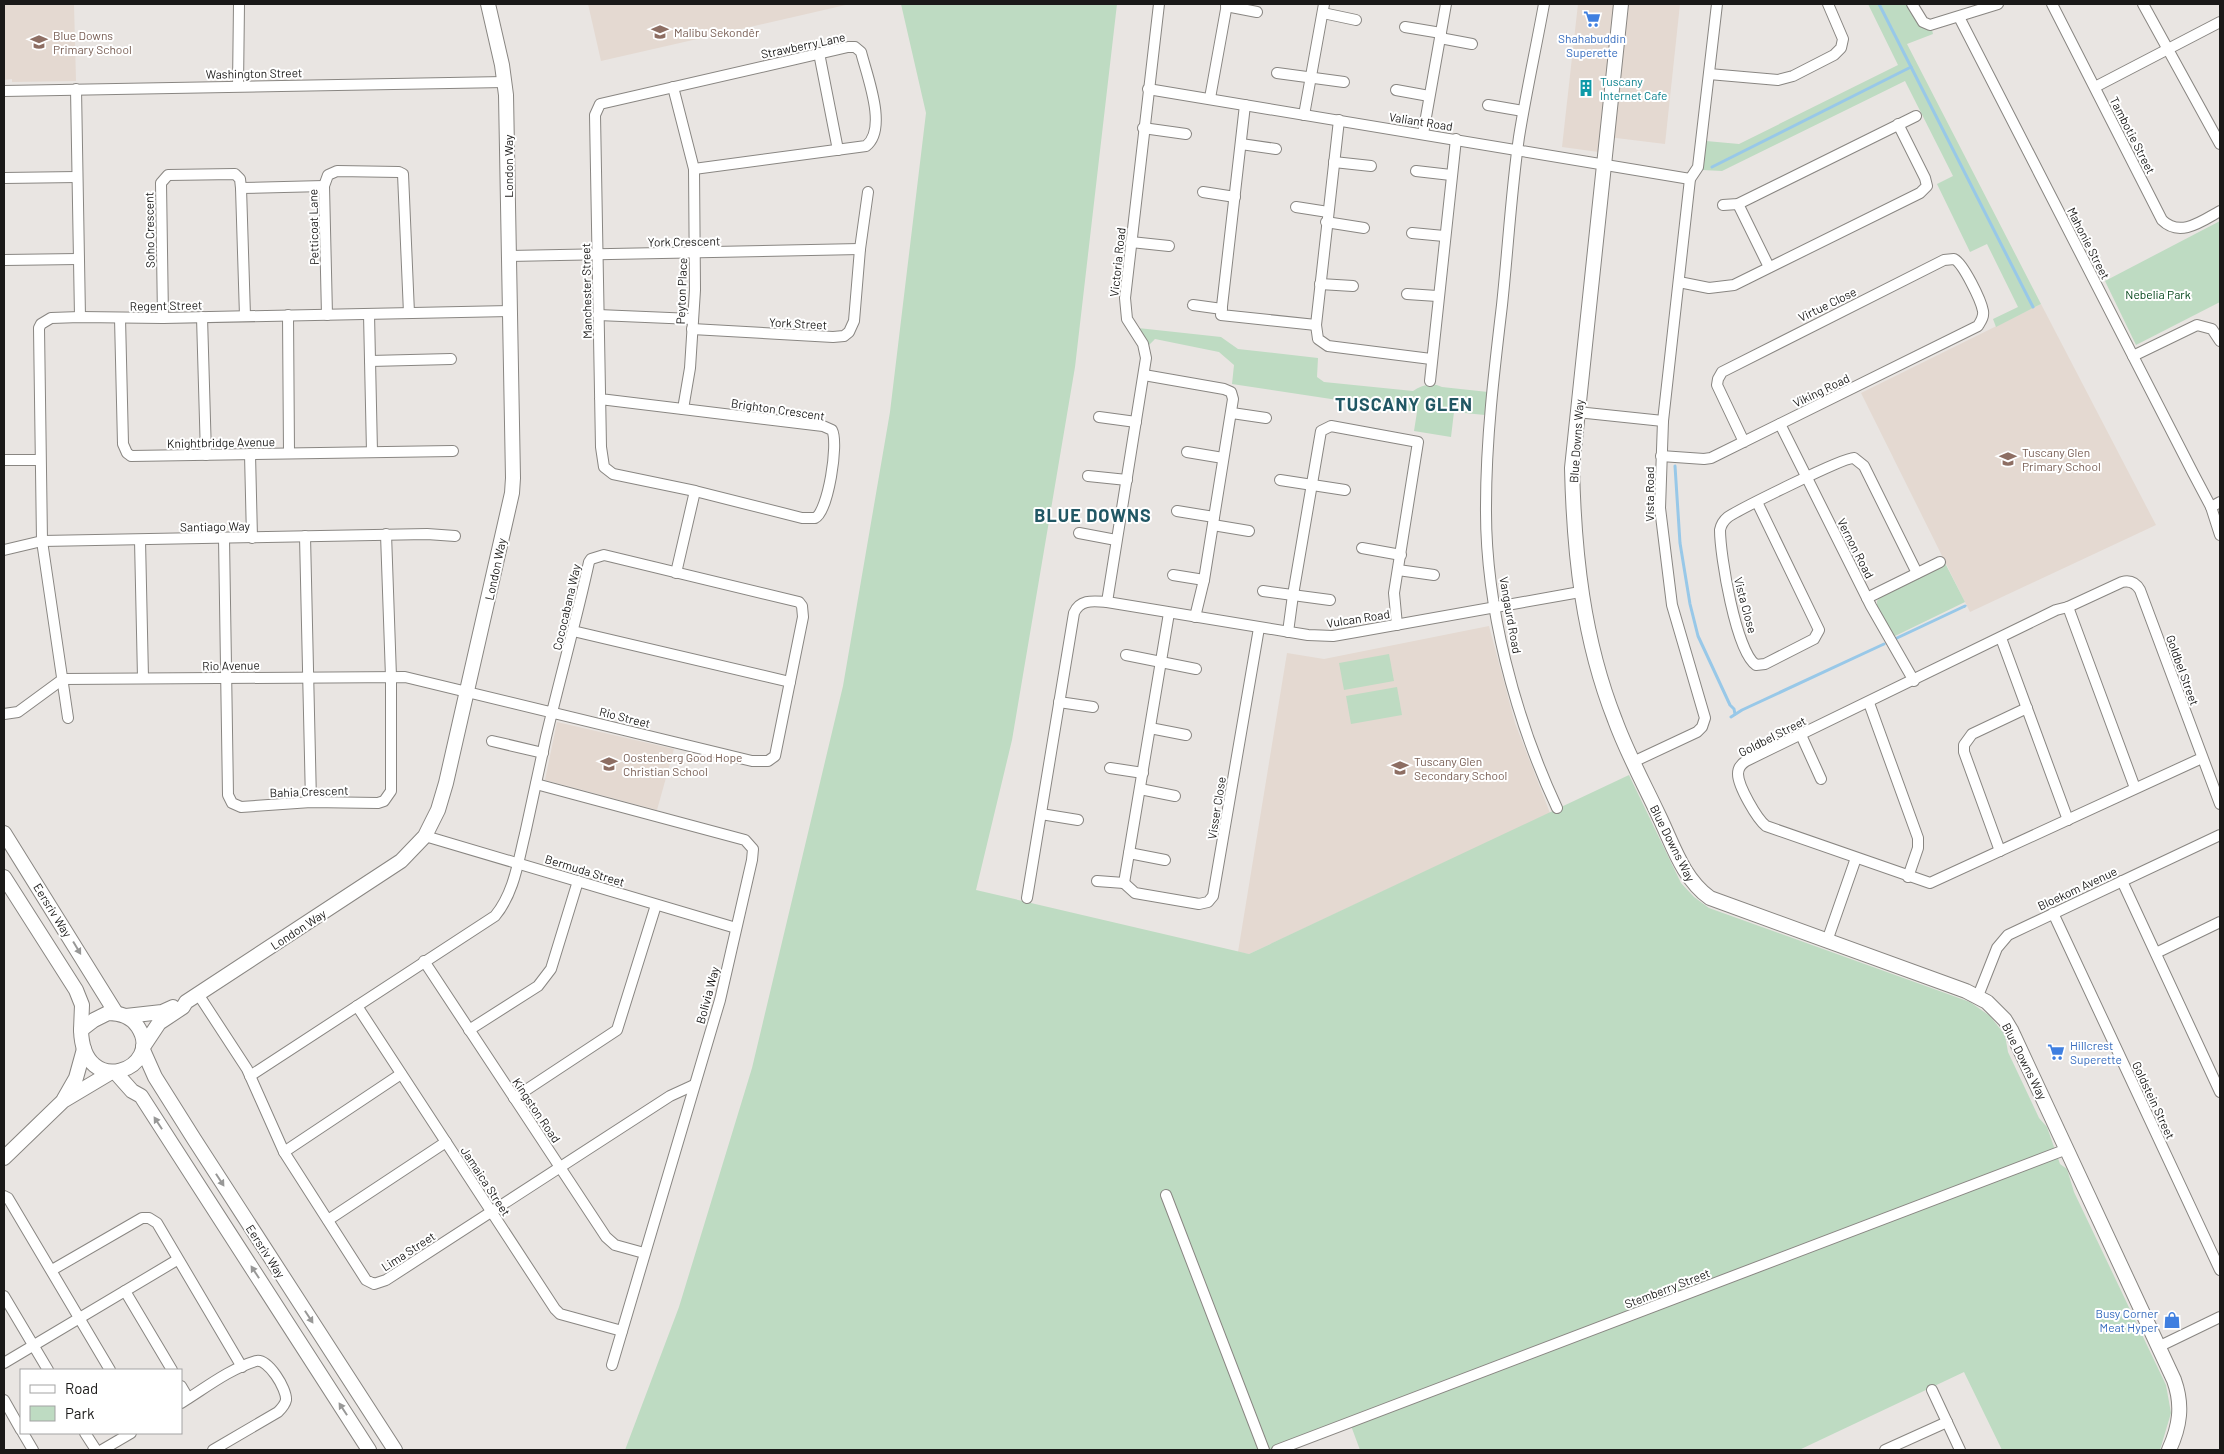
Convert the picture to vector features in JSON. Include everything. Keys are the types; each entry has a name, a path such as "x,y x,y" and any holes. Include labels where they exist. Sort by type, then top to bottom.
{"street":[{"path":"238,86 240,4"},
{"name":"London Way","path":"121,1014 162,1012 186,1002 385,873 414,850 425,836 438,810 446,783 512,493 505,82 488,4"},
{"name":"Victoria Road","path":"1106,602 1146,358 1143,344 1129,324 1125,310 1143,128 1159,4"},
{"path":"1423,134 1446,4"},
{"name":"Vangaurd Road","path":"1544,4 1523,111 1518,149 1489,418 1486,507 1488,554 1496,607 1512,684 1533,754 1557,808"},
{"name":"Blue Downs Way","path":"1621,4 1577,412 1572,477 1573,515 1580,592 1597,668 1615,720 1679,858 1693,884 1701,892 1710,898 1978,996 1996,1010 2011,1030 2174,1380 2180,1402 2179,1426 2170,1450"},
{"name":"Vista Road","path":"1633,762 1696,732 1702,727 1705,718 1680,636 1668,583 1660,508 1663,421 1678,282 1690,179 1698,167 1716,4"},
{"path":"1708,74 1778,80 1792,76 1834,55 1841,48 1843,38 1828,4"},
{"path":"1912,4 1923,22 1930,25 1998,4"},
{"name":"Tambotie Street","path":"2052,4 2162,220 2167,225 2182,229 2220,211"},
{"path":"2144,4 2163,44 2170,48 2220,144"},
{"path":"1210,98 1226,5 1257,12"},
{"path":"1304,114 1324,8 1356,20"},
{"name":"Mahonie Street","path":"1959,17 2133,356 2216,505 2220,535"},
{"path":"2095,87 2220,22"},
{"path":"1405,27 1472,44"},
{"name":"Strawberry Lane","path":"600,104 819,53 852,47 861,52 877,128 872,140 866,146 694,169"},
{"path":"819,53 838,150"},
{"path":"1277,73 1344,82"},
{"name":"Washington Street","path":"4,91 505,82"},
{"name":"Peyton Place","path":"673,87 694,169 695,253 693,324 690,368 683,409"},
{"path":"76,89 80,317"},
{"name":"Valiant Road","path":"1148,89 1604,163 1690,179"},
{"path":"1396,90 1429,96"},
{"name":"Manchester Street","path":"600,104 595,115 602,461 607,470 613,474"},
{"path":"1245,105 1221,315 1316,325"},
{"path":"1488,105 1523,111"},
{"path":"1723,205 1738,204 1916,116"},
{"path":"1339,120 1316,325 1318,339 1328,346 1431,359"},
{"path":"1678,282 1720,288 1734,284 1920,193 1927,186 1898,124"},
{"path":"1143,128 1186,134"},
{"path":"1430,381 1437,296 1456,139"},
{"path":"1241,144 1276,148"},
{"path":"1334,162 1371,166"},
{"name":"Petticoat Lane","path":"327,315 324,186 328,175 337,171 399,172 403,174 409,313"},
{"path":"1416,171 1451,175"},
{"name":"Soho Crescent","path":"163,318 160,189 163,180 168,175 235,174 240,180 241,188"},
{"path":"4,178 77,177"},
{"path":"245,316 241,188 324,186"},
{"name":"York Street","path":"598,315 833,337 844,336 849,332 854,321 860,249 868,192"},
{"path":"1202,192 1235,197"},
{"path":"1738,204 1769,267"},
{"path":"1296,207 1364,228"},
{"path":"1412,234 1444,236"},
{"path":"1131,242 1169,246"},
{"name":"York Crescent","path":"509,256 860,249"},
{"path":"4,260 78,259"},
{"name":"Virtue Close","path":"1744,442 1718,386 1719,375 1725,369 1947,259 1954,259 1961,264 1983,308 1983,318"},
{"path":"1320,284 1353,286"},
{"path":"1407,294 1437,296"},
{"path":"1193,306 1222,309"},
{"name":"Regent Street","path":"68,718 42,541 39,328 41,324 51,318 80,317 163,318 510,311"},
{"path":"369,314 372,452"},
{"path":"288,316 289,453"},
{"path":"202,317 206,455"},
{"name":"Knightbridge Avenue","path":"120,318 125,450 131,456 453,451"},
{"name":"Viking Road","path":"1661,456 1708,459 1978,326 1983,318"},
{"path":"2133,356 2197,324 2212,329 2220,341"},
{"path":"370,360 451,360"},
{"path":"1144,375 1231,392 1232,413 1204,580 1195,617"},
{"name":"Brighton Crescent","path":"600,400 823,426 832,430 835,437 835,451 824,508 815,518 802,518 695,491 613,474"},
{"path":"1577,412 1663,421"},
{"path":"1232,413 1266,418"},
{"path":"1099,417 1136,422"},
{"name":"Vernon Road","path":"1780,424 1867,598 1914,681"},
{"path":"1288,632 1321,431 1327,426 1418,442 1393,600 1397,625"},
{"path":"1187,452 1223,458"},
{"path":"250,454 252,538"},
{"name":"Vista Close","path":"1757,502 1819,630 1814,639 1760,666 1752,661 1738,630 1728,593 1720,534 1721,526 1725,519 1757,502 1846,459 1854,458 1860,461 1917,573"},
{"path":"4,460 40,460"},
{"path":"1088,476 1127,480"},
{"path":"1280,480 1345,490"},
{"path":"676,574 695,491"},
{"path":"1178,512 1249,530"},
{"path":"1079,533 1116,540"},
{"name":"Santiago Way","path":"4,550 42,541 386,534 455,536"},
{"name":"Bahia Crescent","path":"224,538 230,800 236,805 241,806 311,802 378,802 388,798 392,791 391,677 386,534"},
{"path":"305,536 311,802"},
{"path":"140,540 143,678"},
{"path":"1362,548 1401,555"},
{"name":"Cococabana Way","path":"250,1076 404,974 496,916 503,906 518,862 589,562 596,556 604,555 676,574 799,602 804,613 775,756"},
{"path":"1867,598 1940,562"},
{"path":"1398,570 1434,576"},
{"path":"1173,575 1204,580"},
{"name":"Goldbel Street","path":"2202,758 1934,882 1927,883 1766,826 1756,817 1739,780 1738,772 1743,763 2056,610 2068,607 2122,582 2133,582 2138,587 2220,804"},
{"path":"1263,592 1330,600"},
{"name":"Vulcan Road","path":"1059,702 1074,613 1081,604 1091,601 1259,628 1333,636 1580,592"},
{"path":"2068,607 2135,788"},
{"path":"1124,883 1169,614"},
{"name":"Visser Close","path":"1096,881 1124,883 1135,893 1199,904 1208,902 1213,896 1259,628"},
{"path":"573,631 790,682"},
{"path":"2001,638 2068,820"},
{"path":"1126,655 1196,669"},
{"name":"Rio Avenue","path":"63,679 308,676 391,677 413,678 467,692"},
{"path":"4,714 18,712 63,679"},
{"name":"Rio Street","path":"467,692 752,760 768,761 775,756"},
{"path":"1027,898 1059,702 1093,707"},
{"path":"1869,702 1918,838 1918,848 1908,877"},
{"path":"2000,851 1964,752 1964,744 1969,736 2027,708"},
{"path":"1150,728 1186,735"},
{"path":"1801,735 1822,778"},
{"path":"492,741 543,753"},
{"path":"1110,768 1142,773"},
{"name":"Bolivia Way","path":"536,784 745,840 751,845 753,854 720,1000 612,1365"},
{"path":"1140,789 1175,796"},
{"path":"1041,814 1078,820"},
{"name":"Eersriv Way","path":"4,833 121,1014"},
{"name":"Bloekom Avenue","path":"1978,996 2000,943 2013,932 2220,835"},
{"name":"Bermuda Street","path":"425,836 736,928"},
{"path":"1129,853 1165,860"},
{"path":"1827,941 1856,858"},
{"name":"Eersriv Way","path":"4,877 76,990 82,1005 81,1030"},
{"path":"469,1030 538,986 546,978 551,969 578,881"},
{"path":"2122,881 2220,1092"},
{"path":"514,1098 617,1030 656,905"},
{"name":"Goldstein Street","path":"2053,913 2220,1270"},
{"path":"2156,953 2220,922"},
{"name":"Kingston Road","path":"424,961 606,1237 615,1244 644,1254"},
{"name":"Lima Street","path":"198,994 250,1076 284,1152 366,1280 378,1284 670,1096 694,1085"},
{"name":"London Way","path":"143,1048 159,1023 183,1007 186,1002"},
{"name":"Jamaica Street","path":"357,1006 557,1312 622,1332"},
{"path":"4,1158 63,1101 113,1073 126,1070 135,1064 143,1048 143,1039 137,1025 121,1014 101,1016 81,1030 84,1049 93,1065 113,1073"},
{"name":"Eersriv Way","path":"143,1048 155,1077 395,1450"},
{"path":"63,1101 76,1078 84,1049"},
{"name":"Eersriv Way","path":"113,1073 141,1096 370,1450"},
{"path":"284,1152 402,1074"},
{"path":"328,1220 446,1142"},
{"name":"Stemberry Street","path":"1277,1450 2067,1149"},
{"path":"1166,1195 1264,1450"},
{"path":"4,1196 8,1198 52,1270 109,1369"},
{"path":"52,1270 136,1222 149,1218 157,1223 242,1367"},
{"path":"4,1363 33,1344 178,1260"},
{"path":"126,1291 171,1369"},
{"path":"4,1296 47,1369"},
{"path":"2158,1347 2220,1317"},
{"path":"185,1400 242,1367 258,1360 265,1361 269,1365 285,1392 284,1404 278,1412 213,1450"},
{"path":"1932,1390 1960,1450"},
{"path":"4,1400 20,1428"},
{"path":"1885,1450 1947,1422"},
{"path":"23,1434 33,1450"},
{"path":"86,1434 96,1450"},
{"path":"102,1450 129,1434"}],"shaded area":[{"name":"Blue Downs Primary School","path":"4,4 74,4 76,81 12,82 12,79 4,80"},
{"name":"Malibu Sekondêr","path":"588,4 850,4 601,61"},
{"path":"1578,4 1680,4 1665,144 1608,137 1606,153 1562,147"},
{"name":"Tuscany Glen Primary School","path":"2041,304 2156,525 1970,612 1861,393"},
{"name":"Tuscany Glen Secondary School","path":"1489,626 1515,723 1550,813 1249,954 1238,952 1287,653 1324,659"},
{"name":"Oostenberg Good Hope Christian School","path":"557,722 674,749 657,810 545,780"}],"green space":[{"path":"901,4 1117,4 1075,367 1012,740 976,890 1249,954 1629,775 1681,883 1694,897 1709,908 1970,1002 1990,1016 2005,1035 2008,1052 2039,1118 2047,1127 2060,1164 2067,1169 2074,1192 2166,1385 2171,1413 2160,1450 2002,1450 1964,1372 1799,1450 1360,1450 1350,1423 1279,1450 625,1450 679,1307 752,1068 843,686 890,412 926,113"},
{"path":"1868,4 1908,4 1920,26 1932,30 1933,34 1907,44 2041,304 1996,327 1993,319 2018,307 1987,244 1970,252 1937,184 1953,176 1905,81 1722,171 1702,170 1706,141 1739,144 1898,65"},
{"name":"Nebelia Park","path":"2220,221 2220,302 2136,345 2105,281"},
{"path":"1138,328 1221,337 1238,349 1318,358 1317,377 1324,382 1413,391 1431,384 1488,392 1485,415 1454,412 1451,437 1414,431 1417,412 1232,384 1234,365 1219,352 1155,339 1148,346"},
{"path":"1945,563 1965,602 1893,637 1877,608 1877,601 1883,594"},
{"path":"1389,654 1394,681 1344,690 1339,663"},
{"path":"1397,687 1402,715 1351,724 1346,696"}],"waterway":[{"path":"1879,4 2033,307"},
{"path":"1712,167 1911,67"},
{"path":"1675,466 1680,543 1690,604 1698,636 1735,714"},
{"path":"1897,638 1965,606"},
{"path":"1731,717 1742,710 1884,644"}],"place":[{"name":"Shahabuddin Superette","path":"1592,19"},
{"name":"Malibu Sekondêr","path":"660,32"},
{"name":"Blue Downs Primary School","path":"39,42"},
{"name":"Tuscany Internet Cafe","path":"1586,88"},
{"name":"Tuscany Glen Primary School","path":"2008,459"},
{"name":"Oostenberg Good Hope Christian School","path":"609,764"},
{"name":"Tuscany Glen Secondary School","path":"1400,768"},
{"name":"Hillcrest Superette","path":"2056,1052"},
{"name":"Busy Corner Meat Hyper","path":"2172,1320"}],"district":[{"name":"TUSCANY GLEN","path":"1404,404"},
{"name":"BLUE DOWNS","path":"1093,515"}]}
